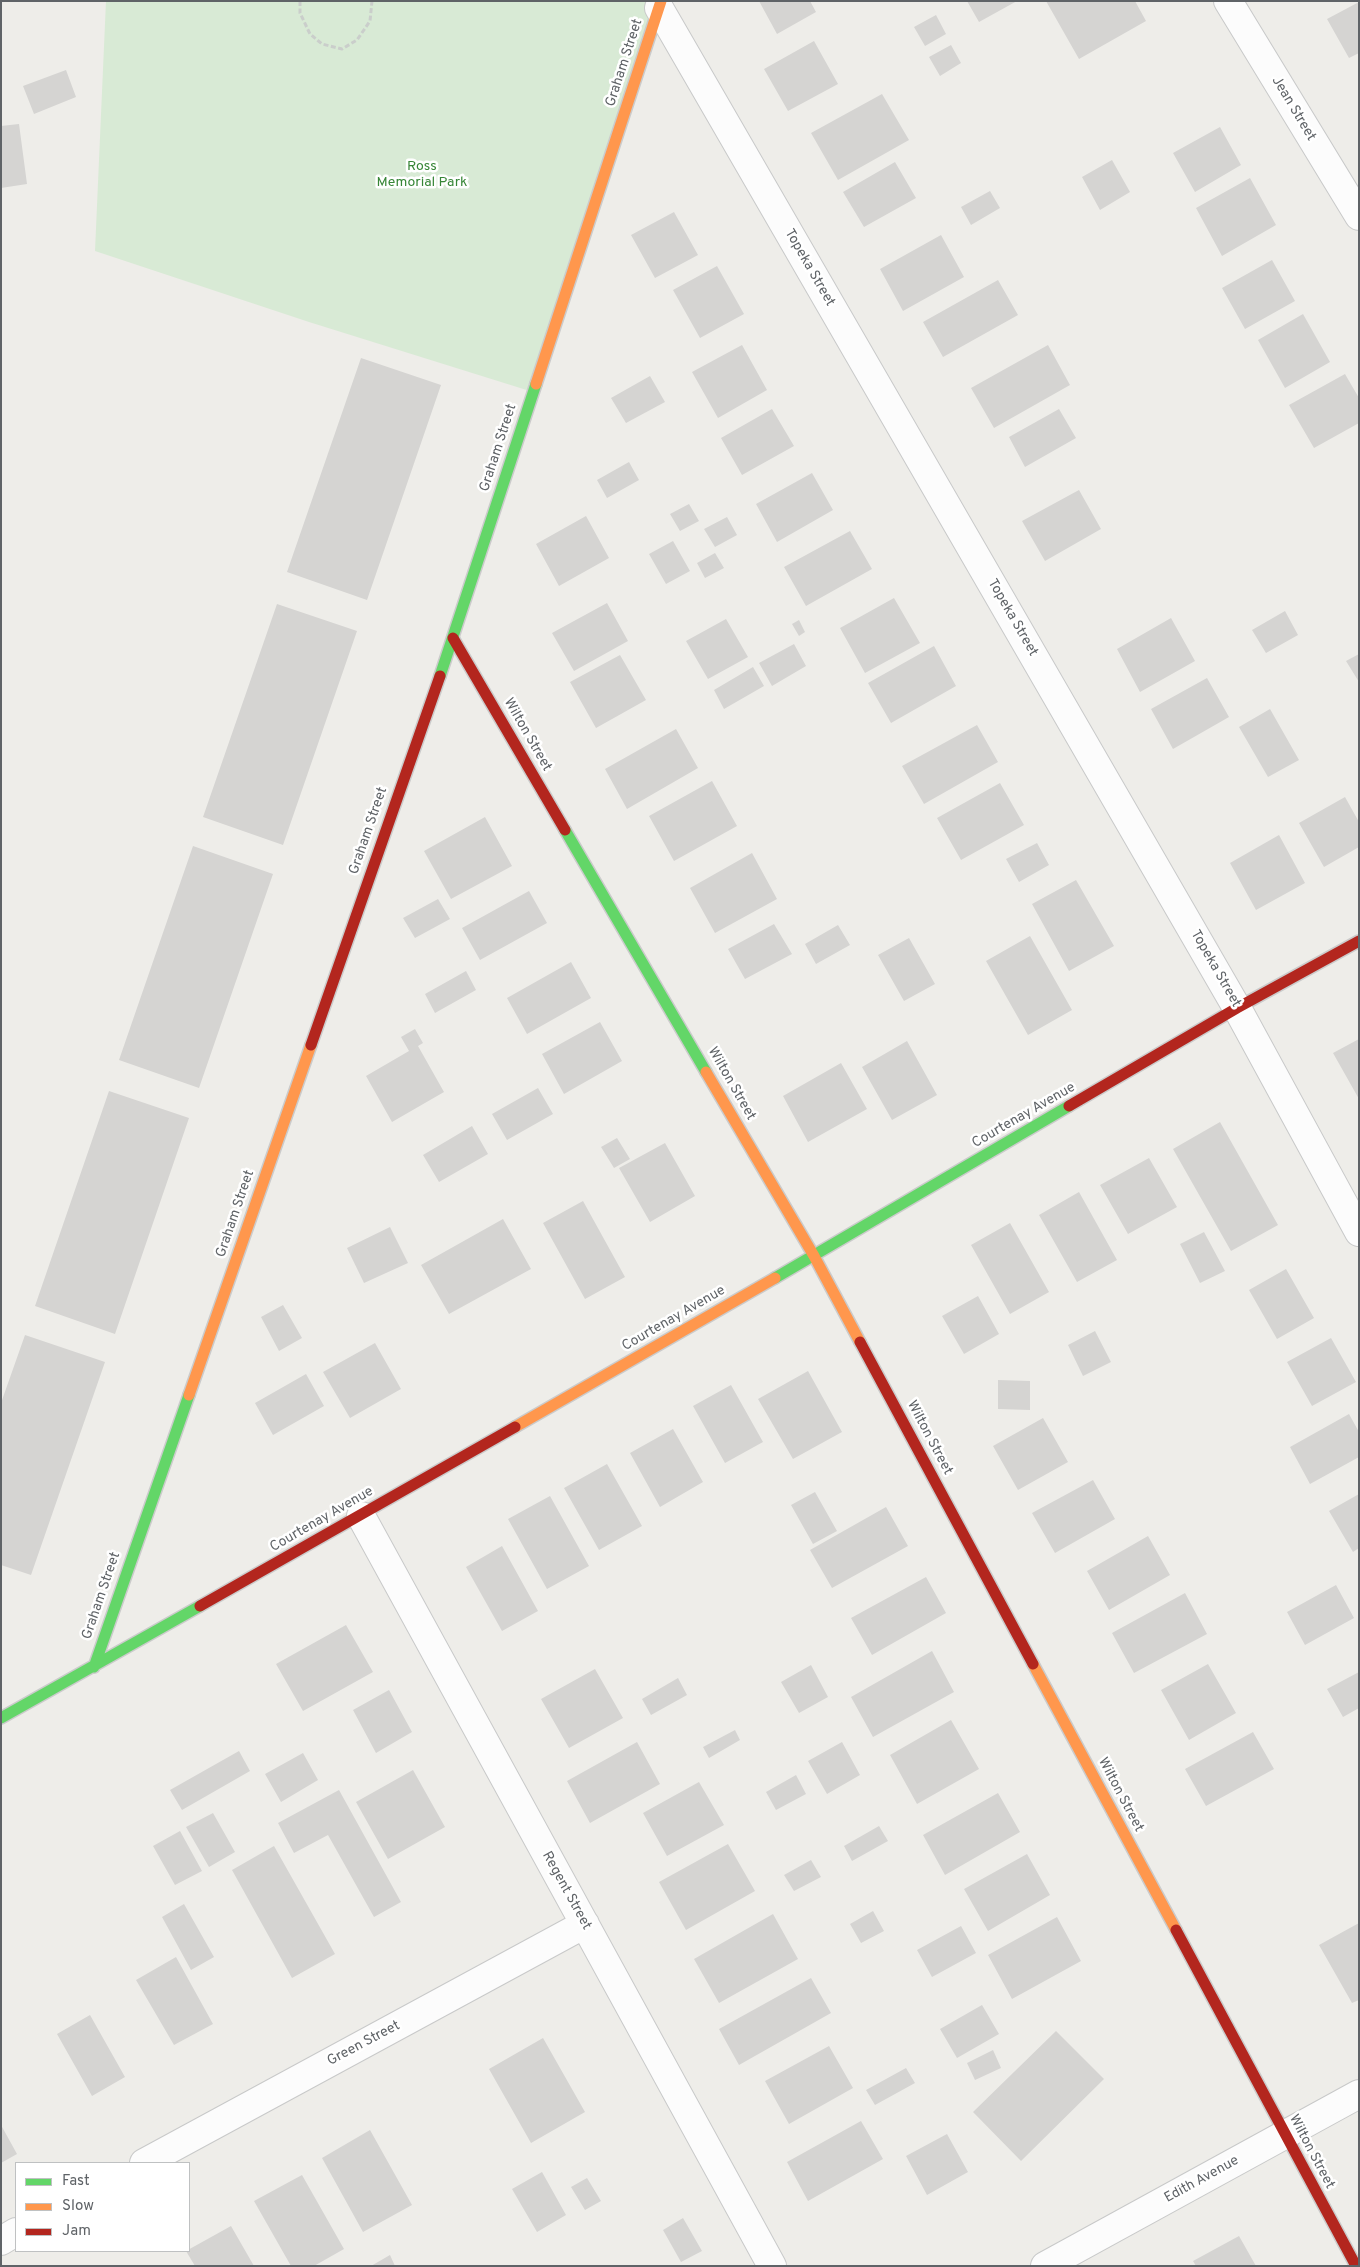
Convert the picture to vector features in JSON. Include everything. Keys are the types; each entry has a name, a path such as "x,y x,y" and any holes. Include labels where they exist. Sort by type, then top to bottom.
{"street":[{"name":"Jean Street","path":"1228,1 1359,216"},
{"name":"Graham Street","path":"94,1667 453,638 660,4"},
{"name":"Topeka Street","path":"660,4 1238,1008 1359,1232"},
{"name":"Wilton Street","path":"453,638 814,1256 1356,2266"},
{"name":"Courtenay Avenue","path":"1,1718 360,1516 814,1256 1238,1008 1359,942"},
{"name":"Regent Street","path":"360,1516 772,2266"},
{"name":"Green Street","path":"146,2162 585,1924"},
{"name":"Edith Avenue","path":"1045,2266 1359,2094"},
{"path":"1,2241 15,2233"}],"path":[{"path":"300,1 300,13 310,34 322,44 342,49 357,40 370,21 372,1"}],"green space":[{"name":"Ross Memorial Park","path":"106,1 661,1 533,392 309,322 95,251"}],"building":[{"path":"759,1 810,1 816,12 777,34"},
{"path":"967,1 1017,1 979,22"},
{"path":"1046,1 1135,1 1146,21 1079,59"},
{"path":"1359,2 1359,53 1349,58 1327,19"},
{"path":"936,15 946,34 925,46 914,27"},
{"path":"814,41 838,84 788,111 764,69"},
{"path":"951,45 961,63 940,76 929,57"},
{"path":"66,70 76,97 34,114 23,86"},
{"path":"882,94 909,140 838,180 811,133"},
{"path":"19,124 27,184 1,188 1,126"},
{"path":"1220,127 1241,165 1195,192 1173,153"},
{"path":"1112,160 1130,192 1100,210 1082,177"},
{"path":"895,162 916,198 864,227 843,192"},
{"path":"1250,178 1276,225 1222,256 1196,208"},
{"path":"990,191 1000,208 971,225 961,207"},
{"path":"674,212 698,255 655,278 631,235"},
{"path":"941,235 964,277 903,311 880,269"},
{"path":"1272,260 1295,301 1245,329 1222,288"},
{"path":"717,266 744,314 700,338 673,290"},
{"path":"998,280 1018,315 943,357 923,322"},
{"path":"1303,314 1330,362 1285,388 1258,340"},
{"path":"742,345 767,390 718,418 692,372"},
{"path":"1048,345 1070,385 994,428 971,388"},
{"path":"361,358 441,385 367,600 287,572"},
{"path":"1345,374 1359,398 1359,423 1314,448 1289,405"},
{"path":"650,376 665,402 626,423 611,398"},
{"path":"772,409 794,446 742,475 721,438"},
{"path":"1059,409 1076,438 1025,467 1009,437"},
{"path":"629,462 639,480 607,498 597,480"},
{"path":"812,473 833,510 777,542 756,504"},
{"path":"1079,490 1101,529 1045,561 1022,521"},
{"path":"689,504 699,521 680,531 670,514"},
{"path":"586,516 609,558 559,586 536,544"},
{"path":"727,517 737,535 715,547 704,529"},
{"path":"850,531 872,569 806,606 784,567"},
{"path":"673,541 690,571 666,584 649,554"},
{"path":"715,553 724,568 705,578 697,563"},
{"path":"894,598 920,643 865,673 840,628"},
{"path":"607,603 628,641 574,671 552,633"},
{"path":"277,604 357,631 283,845 203,817"},
{"path":"1285,611 1298,635 1266,653 1252,630"},
{"path":"1171,618 1195,661 1140,692 1117,649"},
{"path":"726,619 748,657 708,679 686,641"},
{"path":"799,620 805,632 799,636 792,624"},
{"path":"794,644 806,666 772,686 759,663"},
{"path":"934,646 956,686 891,723 868,683"},
{"path":"1359,654 1359,682 1346,661"},
{"path":"620,655 646,700 596,728 570,682"},
{"path":"753,667 764,686 724,709 714,690"},
{"path":"1207,678 1229,717 1173,749 1151,709"},
{"path":"1270,709 1299,760 1268,777 1239,727"},
{"path":"977,725 998,762 924,804 902,766"},
{"path":"676,729 698,768 627,809 605,769"},
{"path":"712,781 737,826 674,861 649,816"},
{"path":"1000,783 1024,825 961,860 937,818"},
{"path":"1345,797 1359,822 1359,847 1324,867 1299,823"},
{"path":"485,817 512,866 451,899 424,851"},
{"path":"1279,835 1305,883 1256,910 1230,863"},
{"path":"1037,843 1049,865 1019,882 1006,859"},
{"path":"193,846 273,874 199,1088 119,1060"},
{"path":"752,853 777,899 715,933 690,888"},
{"path":"1076,880 1114,946 1069,971 1032,904"},
{"path":"529,891 547,923 480,960 462,928"},
{"path":"438,899 450,919 415,938 403,918"},
{"path":"774,924 792,954 745,979 728,949"},
{"path":"838,925 850,945 816,964 805,944"},
{"path":"1030,936 1072,1010 1028,1035 986,961"},
{"path":"909,938 935,984 904,1001 878,955"},
{"path":"571,962 591,998 527,1034 507,998"},
{"path":"466,971 476,990 435,1013 425,994"},
{"path":"600,1022 622,1061 564,1094 542,1054"},
{"path":"415,1029 423,1043 418,1046 444,1092 392,1122 366,1076 409,1051 401,1037"},
{"path":"1359,1039 1359,1099 1333,1053"},
{"path":"907,1041 937,1095 892,1120 862,1067"},
{"path":"841,1063 867,1109 808,1142 783,1096"},
{"path":"538,1088 553,1114 507,1140 492,1114"},
{"path":"109,1091 189,1118 115,1334 35,1306"},
{"path":"1220,1122 1278,1225 1231,1251 1173,1149"},
{"path":"472,1126 488,1154 439,1182 423,1155"},
{"path":"617,1138 630,1159 614,1168 601,1147"},
{"path":"665,1143 695,1196 650,1222 619,1168"},
{"path":"1149,1158 1177,1207 1128,1234 1100,1185"},
{"path":"1079,1192 1117,1260 1077,1282 1039,1215"},
{"path":"583,1201 625,1277 585,1299 543,1223"},
{"path":"503,1219 531,1269 449,1314 421,1265"},
{"path":"1010,1223 1049,1292 1010,1314 971,1245"},
{"path":"390,1227 408,1263 364,1283 347,1248"},
{"path":"1204,1232 1225,1271 1200,1283 1180,1244"},
{"path":"1286,1269 1314,1318 1277,1339 1249,1290"},
{"path":"978,1296 999,1334 964,1354 942,1316"},
{"path":"283,1305 302,1338 279,1351 261,1317"},
{"path":"1095,1331 1111,1362 1083,1376 1068,1345"},
{"path":"25,1335 105,1362 31,1575 1,1565 1,1403"},
{"path":"1331,1338 1356,1382 1312,1406 1287,1362"},
{"path":"375,1343 401,1389 350,1418 323,1372"},
{"path":"808,1371 842,1432 793,1459 758,1399"},
{"path":"306,1374 324,1406 273,1435 255,1403"},
{"path":"998,1380 1030,1381 1030,1410 998,1409"},
{"path":"731,1385 763,1442 725,1463 693,1406"},
{"path":"1349,1414 1359,1432 1359,1457 1310,1484 1290,1447"},
{"path":"1043,1418 1068,1462 1018,1490 993,1446"},
{"path":"673,1429 703,1482 660,1507 630,1453"},
{"path":"607,1464 642,1526 599,1550 564,1488"},
{"path":"1093,1480 1115,1519 1055,1553 1032,1513"},
{"path":"815,1492 837,1531 813,1544 791,1505"},
{"path":"1359,1494 1359,1548 1353,1552 1329,1511"},
{"path":"550,1496 589,1566 547,1589 508,1519"},
{"path":"886,1507 908,1546 832,1588 810,1550"},
{"path":"1148,1536 1170,1575 1109,1610 1087,1571"},
{"path":"502,1546 538,1611 502,1631 466,1567"},
{"path":"926,1577 946,1613 872,1655 851,1618"},
{"path":"1336,1585 1354,1618 1305,1645 1287,1612"},
{"path":"1185,1593 1207,1634 1134,1673 1112,1633"},
{"path":"346,1625 373,1672 303,1711 276,1664"},
{"path":"932,1651 954,1692 873,1737 851,1697"},
{"path":"1208,1664 1236,1713 1189,1740 1161,1690"},
{"path":"811,1665 828,1697 799,1713 781,1682"},
{"path":"595,1669 623,1718 569,1748 541,1699"},
{"path":"1359,1672 1359,1708 1343,1717 1327,1689"},
{"path":"678,1678 687,1695 651,1715 642,1699"},
{"path":"389,1690 412,1732 376,1753 353,1710"},
{"path":"951,1720 979,1769 917,1804 890,1755"},
{"path":"735,1730 740,1740 709,1758 703,1747"},
{"path":"1253,1732 1274,1769 1206,1806 1185,1769"},
{"path":"637,1742 660,1784 590,1823 567,1781"},
{"path":"842,1742 860,1775 827,1794 808,1761"},
{"path":"239,1751 250,1771 182,1810 170,1790"},
{"path":"303,1753 318,1780 281,1802 265,1774"},
{"path":"413,1770 445,1827 388,1859 356,1802"},
{"path":"796,1775 806,1794 776,1810 766,1792"},
{"path":"699,1782 724,1825 667,1856 643,1813"},
{"path":"339,1790 401,1902 374,1917 328,1835 294,1853 278,1823"},
{"path":"998,1793 1020,1832 945,1875 923,1835"},
{"path":"213,1813 235,1852 209,1867 186,1827"},
{"path":"879,1826 888,1841 852,1861 844,1846"},
{"path":"180,1831 202,1871 175,1885 153,1846"},
{"path":"728,1844 755,1891 686,1930 659,1882"},
{"path":"274,1846 335,1954 292,1978 232,1870"},
{"path":"1027,1854 1050,1895 988,1931 964,1889"},
{"path":"811,1860 821,1877 794,1891 784,1875"},
{"path":"184,1904 214,1957 191,1970 162,1917"},
{"path":"873,1911 884,1931 861,1943 850,1924"},
{"path":"773,1914 798,1959 719,2003 694,1959"},
{"path":"1057,1917 1081,1961 1012,1999 988,1955"},
{"path":"1359,1923 1359,2000 1352,2003 1319,1945"},
{"path":"961,1926 976,1953 932,1977 917,1950"},
{"path":"176,1957 213,2024 174,2045 136,1980"},
{"path":"811,1978 831,2013 739,2065 719,2029"},
{"path":"982,2005 999,2034 957,2058 940,2029"},
{"path":"90,2015 125,2077 92,2096 57,2034"},
{"path":"1056,2031 1104,2079 1021,2161 973,2112"},
{"path":"543,2038 585,2112 531,2143 489,2069"},
{"path":"829,2046 853,2088 789,2124 765,2081"},
{"path":"993,2050 1001,2068 975,2080 967,2063"},
{"path":"906,2068 915,2083 875,2105 866,2090"},
{"path":"861,2121 883,2159 808,2201 787,2162"},
{"path":"1,2125 17,2154 1,2163"},
{"path":"370,2130 412,2205 363,2232 322,2158"},
{"path":"947,2134 968,2172 927,2195 906,2156"},
{"path":"542,2172 566,2215 537,2232 512,2189"},
{"path":"302,2175 344,2249 314,2266 291,2266 254,2201"},
{"path":"587,2178 601,2201 585,2210 571,2187"},
{"path":"683,2218 702,2251 681,2262 663,2230"},
{"path":"231,2226 254,2266 195,2266 187,2252 190,2252 190,2249"},
{"path":"1239,2236 1256,2266 1196,2266 1193,2261"},
{"path":"390,2255 395,2266 371,2266"}],"traffic: fast":[{"path":"440,676 536,384"},
{"path":"565,830 706,1072"},
{"path":"775,1278 1069,1106"},
{"path":"94,1667 189,1395"},
{"path":"1,1718 200,1606"}],"traffic: slow":[{"path":"536,384 661,1"},
{"path":"189,1395 311,1045"},
{"path":"706,1072 814,1256 860,1342"},
{"path":"515,1427 775,1278"},
{"path":"1033,1664 1176,1930"}],"traffic: jam":[{"path":"453,638 565,830"},
{"path":"311,1045 440,676"},
{"path":"1069,1106 1237,1008 1359,941"},
{"path":"860,1342 1033,1664"},
{"path":"200,1606 515,1427"},
{"path":"1176,1930 1356,2266"}]}
